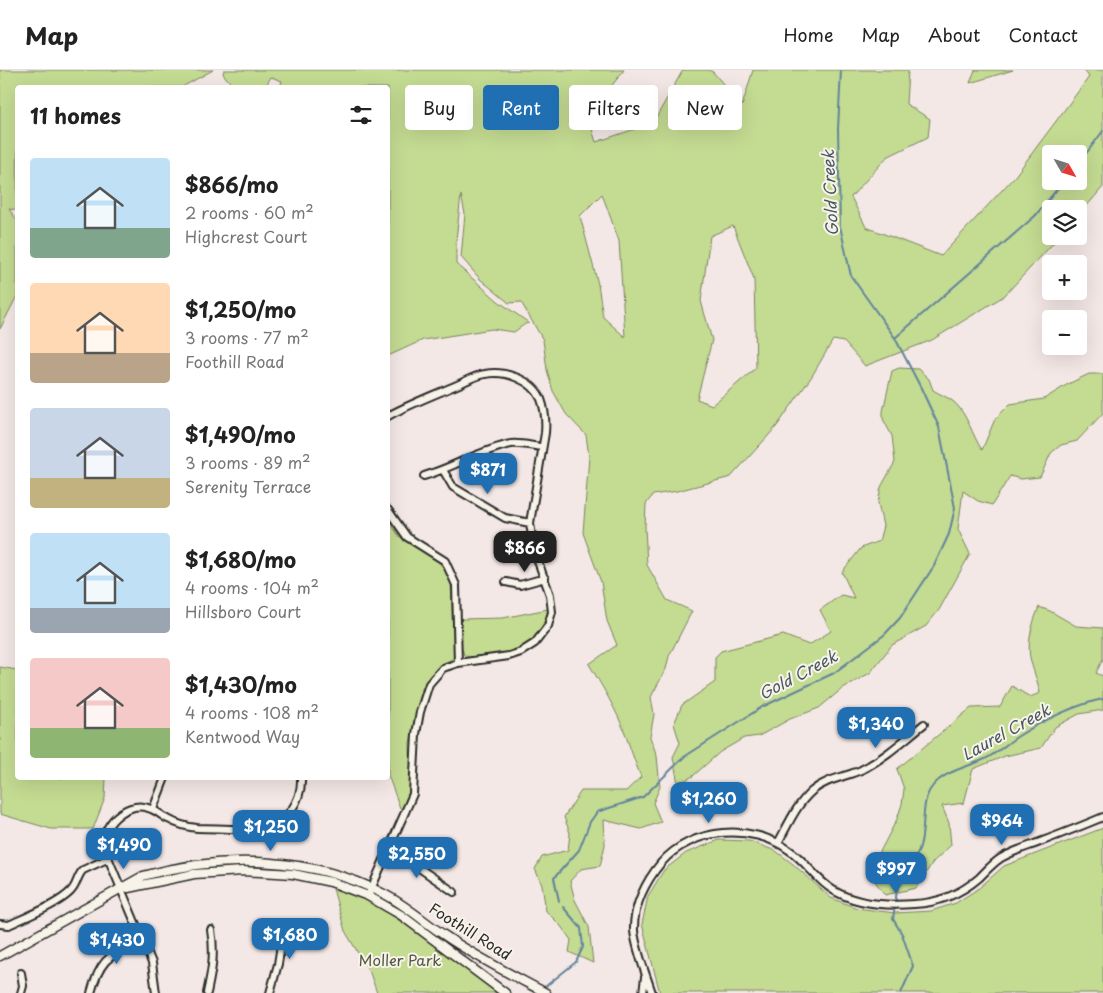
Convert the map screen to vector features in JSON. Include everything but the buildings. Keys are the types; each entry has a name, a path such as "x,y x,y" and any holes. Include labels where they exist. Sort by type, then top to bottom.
{"main road":[{"name":"Foothill Road","path":"0,956 143,876 166,870 216,863 270,863 308,868 372,888 400,903 462,947 546,993"},
{"name":"Foothill Road","path":"121,890 194,874 243,871 269,872 315,878 368,896 401,915 505,993"}],"street":[{"path":"368,896 390,850 413,794 416,734 420,712 429,684 444,668 458,663 509,656 521,652 535,643 548,626 552,612 550,595 534,550 530,523 546,418 540,398 530,387 516,377 500,373 484,374 402,408 390,415"},
{"path":"424,476 443,470 488,450 513,444 542,447"},
{"path":"443,470 453,486 488,508 505,518 530,523"},
{"path":"390,513 407,537 446,561 456,585 458,663"},
{"path":"506,582 520,585 544,578"},
{"path":"778,843 802,801 814,790 831,780 860,770 884,757 924,724"},
{"path":"153,809 164,780"},
{"path":"156,993 152,963 107,859 103,838 105,831 117,816 126,809 144,806 186,827 264,828 278,822 292,809 301,790 301,780"},
{"path":"652,993 634,932 636,912 646,885 654,871 666,857 696,839 732,832 754,834 778,843 800,859 822,882 834,891 851,898 879,904 932,903 955,895 989,867 1006,856 1103,818"},
{"path":"390,850 454,892"},
{"path":"0,924 9,925 65,896 74,887 83,870 107,859"},
{"path":"270,993 278,964 284,926 310,931"},
{"path":"207,993 214,948 211,930"},
{"path":"91,993 96,976 106,959 142,938"},
{"path":"21,973 23,986 21,993"},
{"path":"642,993 646,973"}],"green space":[{"path":"0,70 213,70 186,85 15,85 15,210 9,209 15,218 15,300 0,329"},
{"path":"224,70 624,70 612,85 569,85 569,130 592,130 596,142 632,130 658,130 658,114 668,96 668,130 742,130 742,106 753,70 908,70 906,104 930,119 928,137 887,157 851,197 866,227 941,256 1015,176 1089,77 1084,70 1103,70 1103,187 1087,206 1087,200 1042,200 1042,245 1052,245 1004,296 932,340 865,366 844,342 833,340 812,376 777,426 731,477 653,495 646,504 647,565 667,600 692,611 651,697 654,714 650,737 657,756 660,787 653,803 661,822 641,829 604,820 605,845 600,866 581,869 570,881 575,900 589,927 593,963 569,952 571,940 546,911 542,885 535,869 542,857 568,850 570,833 564,817 581,791 626,791 641,777 617,715 589,664 617,645 607,621 601,582 583,533 589,457 586,435 566,414 553,391 547,370 543,340 521,302 509,303 480,279 461,257 465,214 461,195 456,240 456,264 498,301 529,323 514,332 492,329 423,340 390,355 390,85 281,85 282,81 271,77 266,85 232,85 223,74","holes":["602,194 619,241 625,337 603,317 598,284 580,216","733,226 754,279 756,368 712,405 697,399 712,340 701,301 710,236"]},
{"path":"683,70 708,70 713,72 724,85 675,85"},
{"path":"975,70 1013,70 970,83"},
{"path":"899,368 918,369 929,379 933,390 954,402 963,413 982,450 995,419 1010,404 1044,399 1089,374 1103,374 1103,413 1077,441 1061,445 1051,453 1040,477 1021,479 1010,476 992,505 978,501 963,491 958,529 970,554 939,610 926,626 892,645 870,673 843,688 819,708 790,719 759,736 744,738 720,752 693,776 678,784 673,757 680,743 674,724 682,705 715,682 715,657 721,651 783,635 809,645 831,631 820,610 841,595 854,598 842,572 861,548 879,541 883,526 878,503 881,487 895,462 892,436 883,419 883,411 892,371"},
{"path":"390,523 400,537 439,562 451,582 454,658 441,665 430,675 422,689 410,743 411,785 403,810 400,808 390,780"},
{"path":"1039,607 1076,626 1103,628 1103,659 1096,673 1103,676 1103,710 1079,714 1055,727 1041,748 1005,756 973,769 964,803 942,806 949,823 951,845 933,862 916,888 885,895 874,880 872,867 897,819 902,804 904,789 897,769 971,708 1000,707 1012,686 1030,697 1040,693 1029,648 1032,627"},
{"path":"548,609 543,624 536,635 519,648 496,654 469,657 464,655 461,645 460,619 503,618"},
{"path":"0,667 15,670 15,780 106,780 105,798 93,829 51,829 0,814"},
{"path":"1103,828 1103,993 660,993 642,924 648,896 664,870 686,853 719,840 749,841 776,851 831,898 857,908 895,913 931,911 956,903 979,888 1004,866"},
{"name":"Moller Park","path":"333,889 362,898 377,906 405,924 498,993 377,993 370,973 345,931"}],"waterway":[{"name":"Gold Creek","path":"559,901 554,878 579,850 590,822 597,812 643,797 684,757 762,707 834,673 884,635 900,618 934,566 949,534 955,508 939,427 895,338 851,276 840,226 838,129 841,70"},
{"path":"1088,151 1103,131"},
{"path":"895,338 1035,216 1057,190"},
{"name":"Laurel Creek","path":"901,993 913,966 902,934 893,919 897,890 918,852 922,839 926,800 932,787 943,777 990,757 1016,738 1049,719 1071,709 1103,699"},
{"name":"Gold Creek","path":"546,986 576,962 583,947 581,928 563,907"}]}
